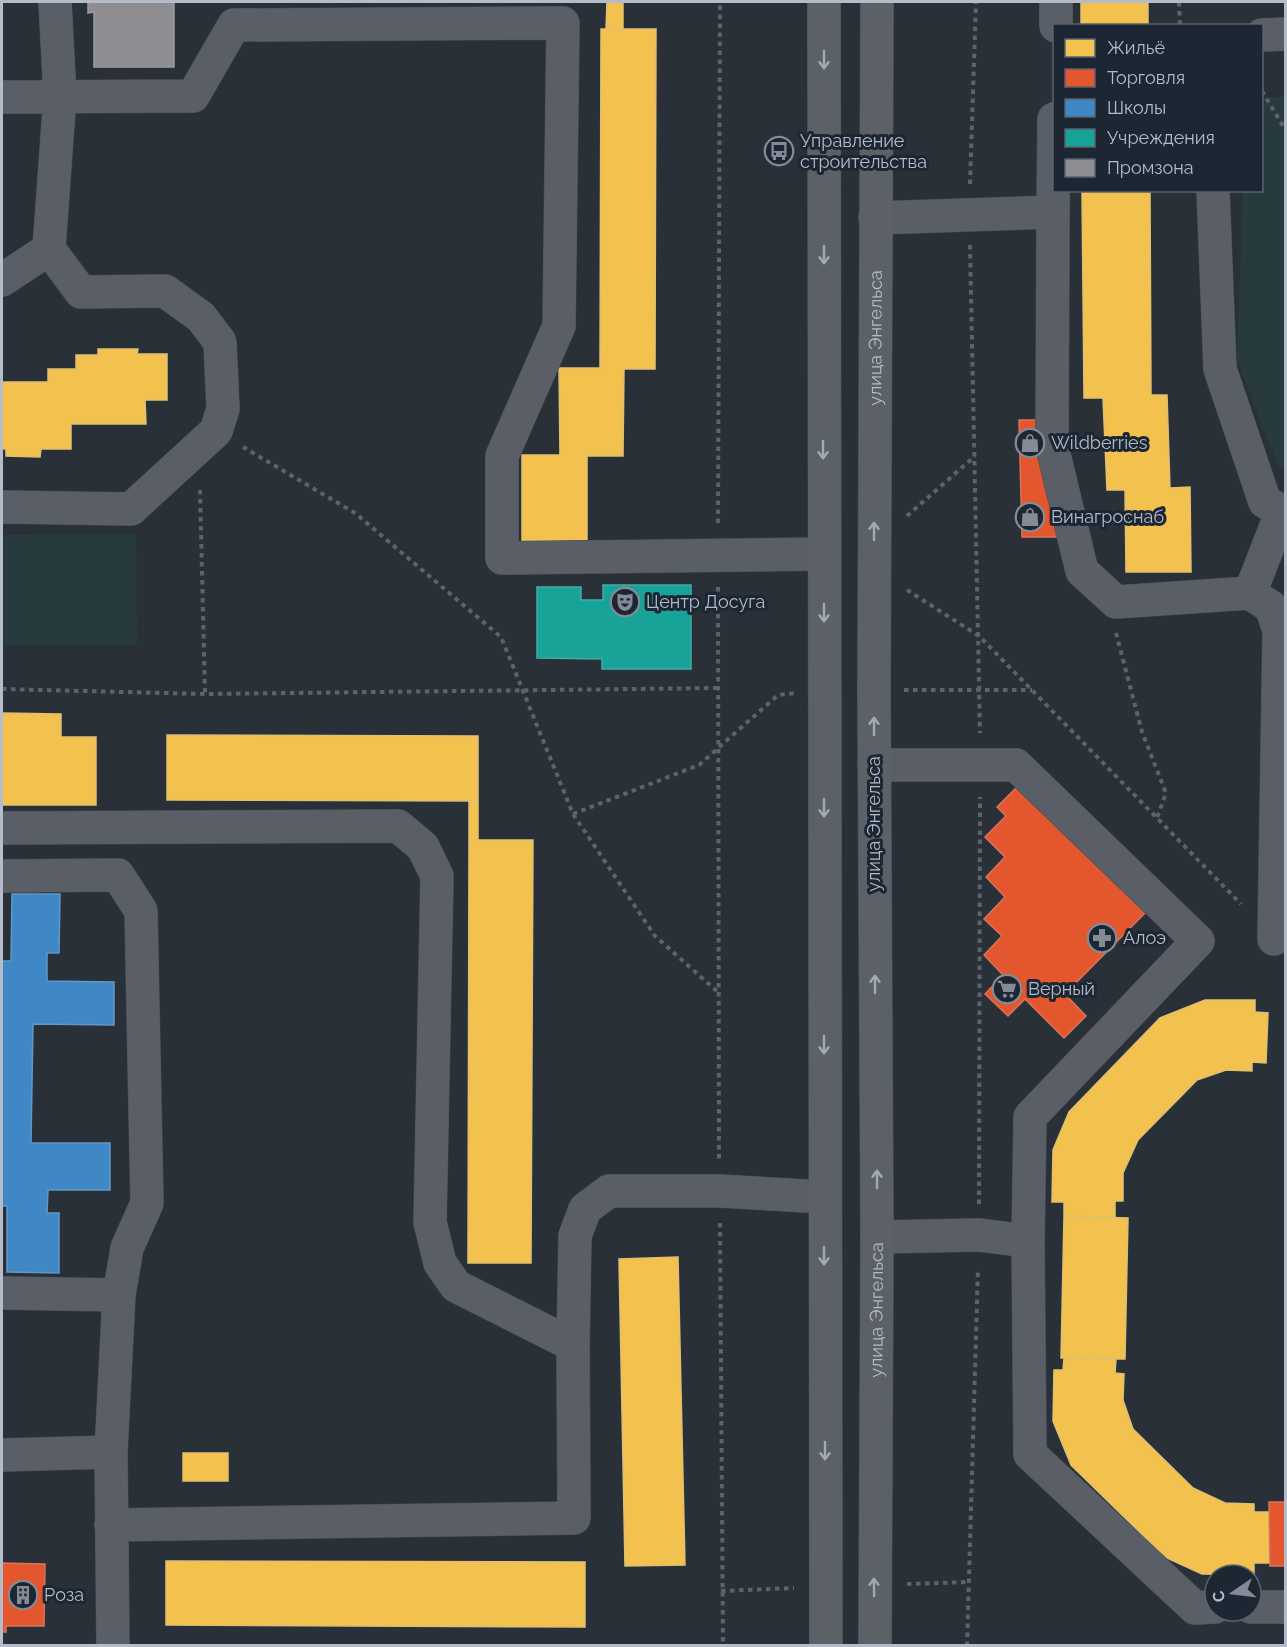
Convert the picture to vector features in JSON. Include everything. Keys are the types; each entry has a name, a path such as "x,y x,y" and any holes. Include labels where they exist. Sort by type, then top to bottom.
{"main road":[{"path":"824,2 826,1646"},
{"name":"улица Энгельса","path":"875,1646 877,1238 874,765 877,2"}],"lane":[{"path":"2,507 131,509 209,438 223,410 220,342 201,317 165,291 81,292 49,249 60,96 55,2"},
{"path":"1056,2 1056,24"},
{"path":"2,97 193,96 234,25 563,24 559,326 502,456 501,558 823,554"},
{"path":"1263,35 1286,34"},
{"path":"1053,192 1052,446 1082,571 1116,602 1250,593 1271,607 1279,630 1275,939"},
{"path":"1213,192 1220,369 1265,502 1284,512 1250,593"},
{"path":"875,218 1053,212"},
{"path":"2,280 49,249"},
{"path":"874,765 1016,765 1198,941 1030,1117 1028,1241 1030,1454 1195,1608 1203,1608"},
{"path":"2,828 398,826 423,848 437,876 430,1222 440,1263 456,1286 573,1345"},
{"path":"2,876 118,875 141,911 147,1203 127,1248 119,1295 111,1452 113,1646"},
{"path":"111,1525 574,1518 575,1236 585,1209 609,1191 720,1191 824,1197"},
{"path":"877,1238 979,1235 1028,1241"},
{"path":"2,1293 119,1295"},
{"path":"2,1455 111,1452"},
{"path":"1263,1607 1286,1607"}],"path":[{"path":"720,2 718,688 723,1646"},
{"path":"1179,2 1180,24"},
{"path":"1263,93 1286,131"},
{"path":"205,694 200,488 209,438 355,513 501,637 573,814 655,936 719,993"},
{"path":"899,522 975,456"},
{"path":"904,588 979,636 1275,939"},
{"path":"1116,602 1115,632 1142,732 1166,794 1157,818"},
{"path":"2,688 205,694 718,688"},
{"path":"967,1646 969,1582"}],"green space":[{"path":"1263,97 1286,97 1286,469 1279,469 1237,359 1243,192 1263,192"},
{"path":"136,534 137,645 2,645 2,535"}],"building: Жильё":[{"path":"607,2 623,2 623,29 606,29"},
{"path":"1081,2 1148,2 1148,24 1081,24"},
{"path":"601,29 656,29 655,369 624,369 623,456 587,456 587,544 522,543 522,455 560,455 559,368 600,368"},
{"path":"1082,192 1150,192 1151,395 1167,395 1170,488 1190,487 1191,572 1126,572 1125,490 1107,490 1103,398 1084,398"},
{"path":"98,349 138,349 137,354 167,354 167,400 145,400 146,424 71,424 71,449 41,449 40,457 6,456 6,449 2,449 2,382 48,382 48,369 76,369 76,355 98,355"},
{"path":"2,713 61,714 61,737 96,737 96,805 2,805"},
{"path":"167,735 478,736 478,801 167,800"},
{"path":"469,801 478,801 478,840 469,840"},
{"path":"469,840 533,840 531,1263 468,1263"},
{"path":"1205,1000 1255,1000 1255,1012 1268,1013 1266,1063 1252,1062 1252,1071 1226,1070 1197,1080 1138,1140 1123,1173 1123,1201 1115,1201 1115,1218 1064,1216 1064,1202 1052,1202 1053,1150 1069,1112 1160,1018"},
{"path":"1064,1216 1128,1218 1125,1359 1061,1358"},
{"path":"678,1257 685,1565 625,1566 619,1259"},
{"path":"1064,1358 1116,1359 1115,1373 1124,1374 1123,1400 1133,1429 1193,1488 1225,1503 1254,1504 1254,1512 1270,1512 1269,1563 1203,1563 1202,1574 1165,1557 1071,1465 1053,1421 1054,1370 1063,1370"},
{"path":"183,1453 228,1453 228,1481 183,1481"},
{"path":"166,1561 585,1562 585,1627 166,1625"}],"building: Торговля":[{"path":"1019,420 1049,420 1066,537 1022,537"},
{"path":"1017,787 1145,913 1065,994 1086,1016 1064,1038 1025,999 1008,1016 985,994 1003,975 984,955 1002,936 984,919 1005,897 986,877 1005,857 985,837 1006,816 997,807"},
{"path":"1269,1502 1286,1502 1286,1566 1270,1566"},
{"name":"Роза","path":"2,1563 45,1564 44,1626 6,1626 6,1632 2,1632"}],"building: Школы":[{"path":"12,894 60,894 59,953 47,953 47,981 114,982 114,1025 33,1024 31,1143 110,1143 110,1190 48,1190 47,1213 59,1213 59,1273 7,1272 7,1206 2,1206 2,961 11,961"}],"building: Учреждения":[{"path":"603,585 691,585 691,669 602,669 602,659 537,658 537,587 581,587 581,600 603,600"}],"building: Промзона":[{"path":"88,2 174,2 174,67 94,67 94,12 88,13"}],"place":[{"name":"Управление строительства","path":"779,151"},
{"name":"Wildberries","path":"1030,443"},
{"name":"Винагроснаб","path":"1030,517"},
{"name":"Центр Досуга","path":"625,602"},
{"name":"Алоэ","path":"1102,938"},
{"name":"Верный","path":"1007,989"},
{"name":"Роза","path":"23,1595"}]}
